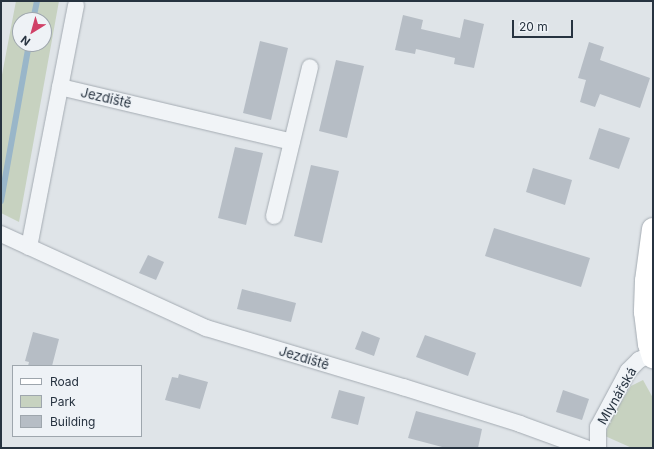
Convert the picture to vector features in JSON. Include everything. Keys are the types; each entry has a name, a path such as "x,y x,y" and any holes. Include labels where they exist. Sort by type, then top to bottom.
{"main road":[{"path":"652,355 645,312 646,282 653,229"}],"street":[{"path":"29,247 76,6"},
{"path":"274,216 310,67"},
{"name":"Jezdiště","path":"60,87 292,142"},
{"name":"Jezdiště","path":"1,234 206,328 403,387 520,424 586,448"},
{"name":"Mlynářská","path":"598,448 598,427 628,371 639,360 652,355"}],"green space":[{"path":"16,1 59,1 52,40 52,12 14,12"},
{"path":"12,22 12,52 50,52 19,222 1,213 1,80"},
{"path":"643,380 653,398 653,448 632,448 605,436 610,421 631,386"}],"building":[{"path":"403,15 423,20 421,29 460,38 464,19 484,24 474,68 454,64 455,58 416,49 415,54 395,50"},
{"path":"260,41 288,48 271,120 243,113"},
{"path":"589,42 604,47 600,60 650,78 640,108 600,94 595,107 580,102 586,80 578,78"},
{"path":"336,60 364,66 347,138 319,131"},
{"path":"599,128 630,138 619,169 589,159"},
{"path":"235,147 263,153 246,225 218,218"},
{"path":"311,165 339,171 322,243 294,236"},
{"path":"533,168 572,180 565,205 526,192"},
{"path":"494,228 590,258 581,287 485,256"},
{"path":"148,255 164,262 156,280 139,273"},
{"path":"242,289 296,303 291,322 237,309"},
{"path":"362,331 380,338 374,356 355,349"},
{"path":"33,332 59,339 52,365 28,365 29,362 25,361"},
{"path":"425,335 476,353 468,376 416,357"},
{"path":"179,374 208,382 200,409 165,400 172,377 178,378"},
{"path":"339,390 365,397 358,425 331,418"},
{"path":"563,390 589,399 582,420 556,412"},
{"path":"416,411 482,429 478,448 446,448 408,438"}],"waterway":[{"path":"35,12 37,1"},
{"path":"1,201 28,52"}]}
